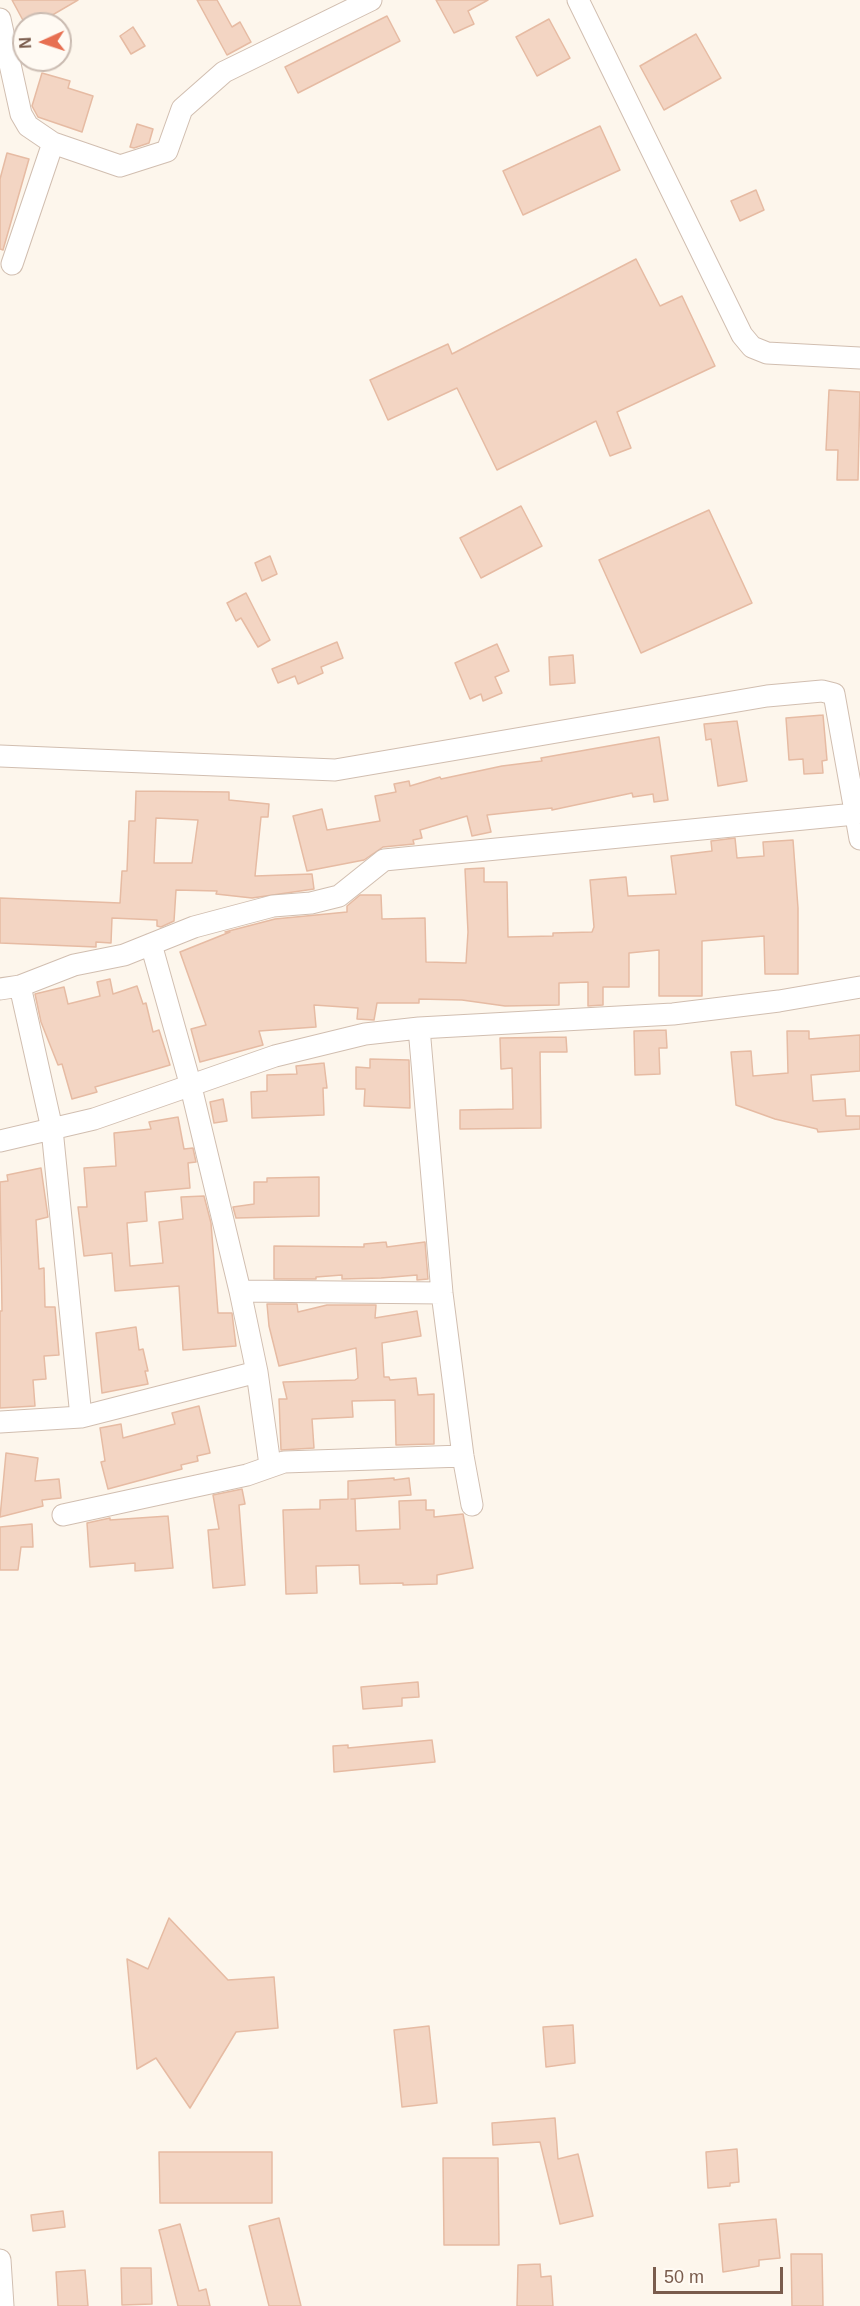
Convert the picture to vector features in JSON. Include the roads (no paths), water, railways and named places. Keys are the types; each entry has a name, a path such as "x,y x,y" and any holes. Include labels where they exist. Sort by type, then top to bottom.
{"street":[{"path":"0,19 21,114 28,126 53,143 120,166 167,151 182,109 224,72 371,0"},
{"path":"578,0 742,335 752,347 767,353 860,358"},
{"path":"12,264 53,143"},
{"path":"0,756 334,770 767,696 822,691 834,694 860,839"},
{"path":"81,1417 52,1129 10,988 74,965 124,955 194,927 273,906 311,903 339,896 384,860 855,814"},
{"path":"151,944 190,1083 240,1291 257,1372 270,1465"},
{"path":"0,1141 94,1119 190,1083 275,1056 365,1034 419,1028 673,1014 779,1001 860,987"},
{"path":"419,1028 442,1293 463,1456 472,1505"},
{"path":"240,1291 442,1293"},
{"path":"0,1422 81,1417 257,1372"},
{"path":"63,1515 247,1475 270,1465 284,1462 463,1456"},
{"path":"0,2260 3,2306"}]}
